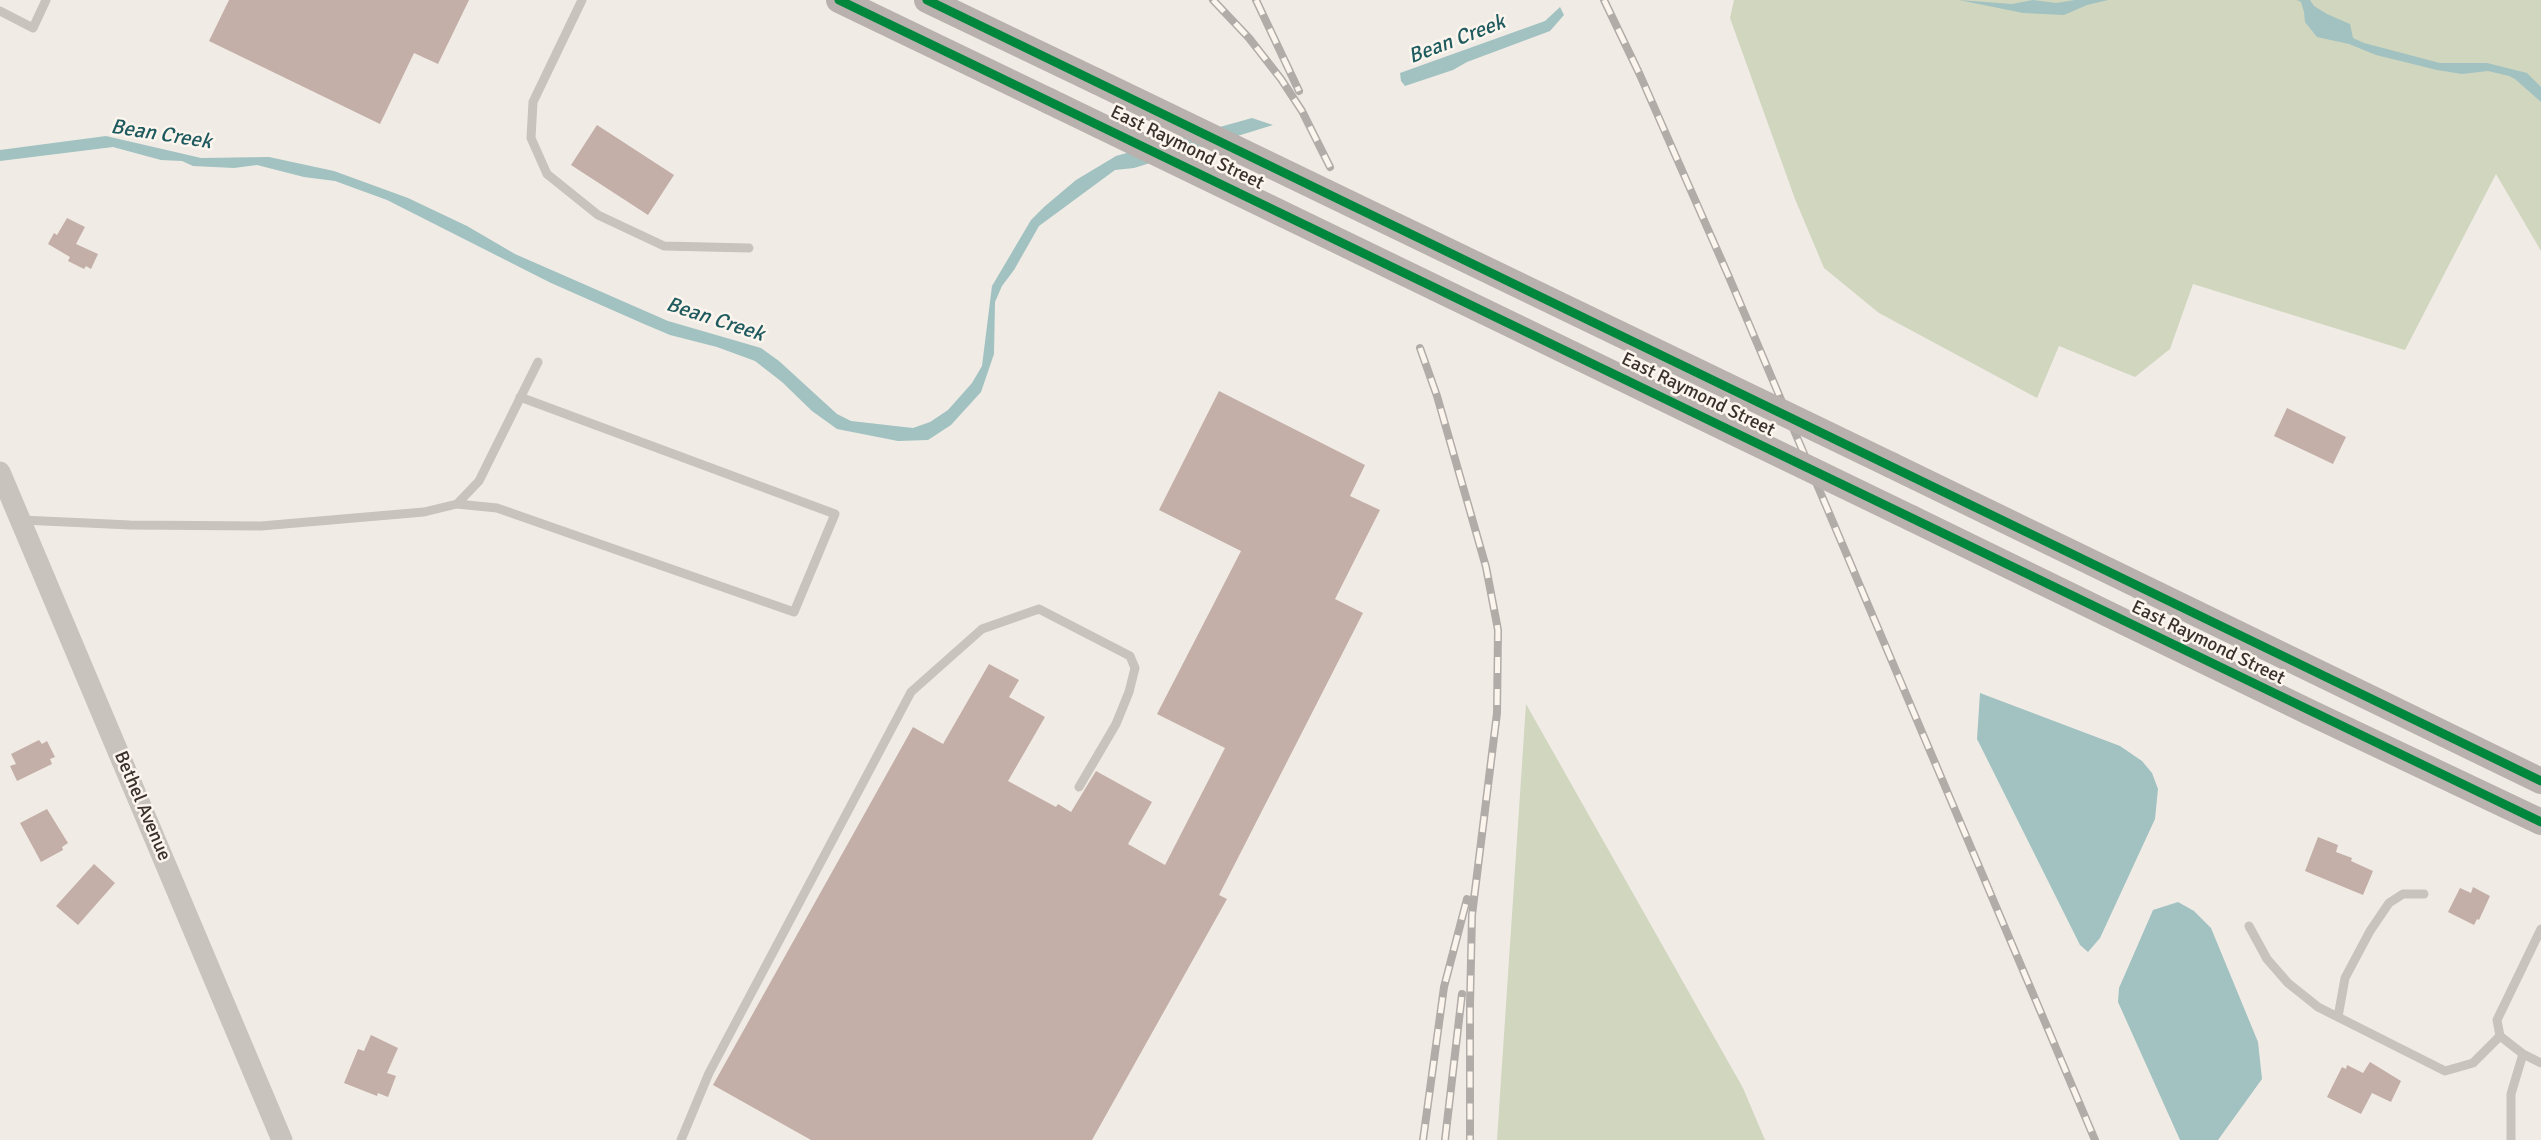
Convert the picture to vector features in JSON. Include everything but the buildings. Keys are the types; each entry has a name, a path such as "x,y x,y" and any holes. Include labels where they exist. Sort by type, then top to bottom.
{"main road":[{"name":"East Raymond Street","path":"839,0 2541,822"},
{"name":"East Raymond Street","path":"927,0 2541,781"}],"street":[{"name":"Bethel Avenue","path":"0,472 282,1140"}],"lane":[{"path":"0,11 33,28 46,0"},
{"path":"582,0 533,102 531,138 547,174 598,215 664,246 749,248"},
{"path":"457,504 479,481 538,362"},
{"path":"21,520 130,525 261,526 424,512 457,504 497,508 794,612 835,514 520,397"},
{"path":"681,1140 709,1073 911,691 982,629 1039,608 1130,656 1135,668 1129,691 1116,724 1079,787"},
{"path":"2337,1017 2345,978 2370,931 2389,903 2403,894 2424,894"},
{"path":"2249,926 2267,959 2288,983 2319,1007 2445,1071 2473,1063 2500,1036"},
{"path":"2541,929 2497,1020 2500,1036 2523,1054 2541,1063"},
{"path":"2511,1140 2511,1094 2523,1054"}],"green space":[{"path":"1734,0 2541,0 2541,251 2496,174 2405,350 2193,284 2170,349 2135,377 2059,346 2037,398 1879,313 1824,268 1795,199 1730,18"},
{"path":"1526,704 1743,1088 1765,1140 1497,1140"}],"water":[{"path":"1959,0 2012,4 2033,0 2056,3 2108,0 2064,15 2023,13"},
{"path":"2297,0 2310,0 2327,14 2350,24 2353,38 2364,43 2440,63 2487,63 2527,73 2541,87 2541,102 2509,76 2488,71 2462,74 2437,70 2317,37 2305,22 2301,2"},
{"path":"1560,7 1564,15 1550,31 1467,62 1453,70 1405,86 1401,81 1400,73 1545,21"},
{"path":"1252,118 1273,125 1134,168 1115,170 1039,226 995,302 994,354 981,392 951,425 928,440 898,441 837,429 812,411 755,361 717,347 670,335 644,324 551,283 387,200 335,181 304,177 257,165 234,168 193,166 182,161 161,160 113,147 0,161 0,150 106,136 201,158 269,157 334,171 408,198 467,226 515,254 668,321 761,348 837,414 851,421 913,428 930,422 948,410 972,383 982,366 992,286 1031,220 1044,207 1076,180 1116,156"},
{"path":"1980,693 2120,746 2142,761 2152,773 2158,789 2155,819 2100,938 2088,952 2080,945 1977,739"},
{"path":"2178,902 2194,911 2211,928 2258,1042 2262,1079 2218,1140 2180,1140 2118,1002 2119,988 2153,910"}],"railway":[{"path":"1213,0 1249,38 1281,79 1302,111 1330,167"},
{"path":"1256,0 1299,91"},
{"path":"1604,0 1729,277 2095,1140"},
{"path":"1420,348 1437,396 1486,567 1498,630 1497,713 1472,915 1470,1140"},
{"path":"1423,1140 1444,987 1467,899"},
{"path":"1445,1140 1462,994"}],"cycle path":[{"path":"839,0 2541,822"},
{"path":"927,0 2541,781"}],"water label":[{"name":"Bean Creek","path":"1457,40"},
{"name":"Bean Creek","path":"161,135"},
{"name":"Bean Creek","path":"715,320"}]}
